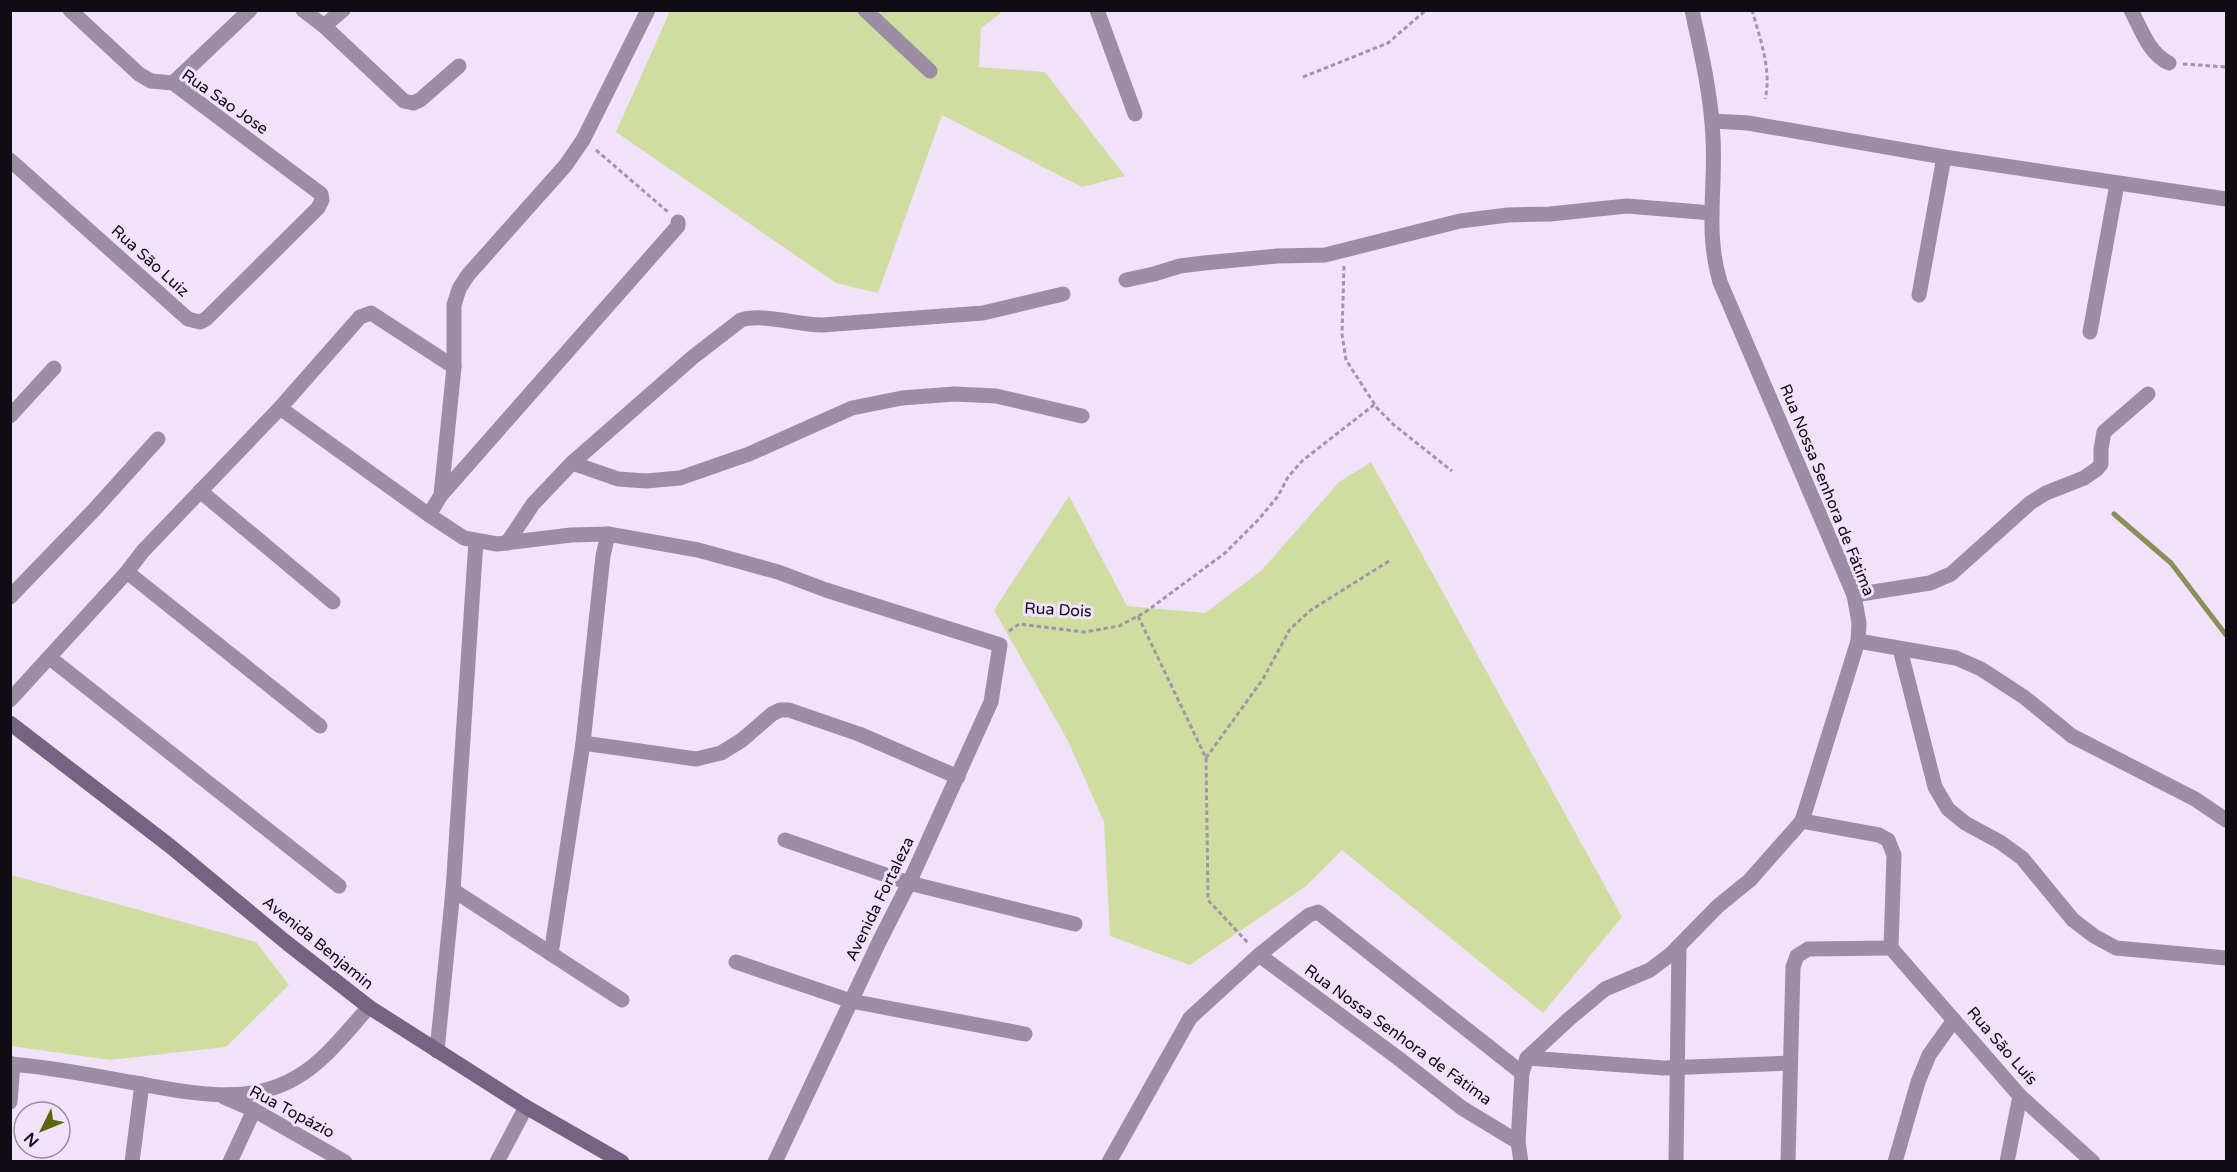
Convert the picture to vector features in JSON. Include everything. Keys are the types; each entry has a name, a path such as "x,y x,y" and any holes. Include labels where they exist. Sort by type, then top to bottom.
{"street":[{"name":"Rua Sao Jose","path":"70,10 139,74 151,81 173,83 321,194 322,200 318,208"},
{"path":"173,83 250,10"},
{"path":"303,10 324,26 404,101 413,103 420,100 459,66"},
{"path":"324,26 344,10"},
{"path":"865,10 930,71"},
{"path":"1097,10 1135,114"},
{"name":"Rua Nossa Senhora de Fátima","path":"1525,1065 1569,1019 1605,990 1650,970 1671,954 1718,906 1750,880 1802,821 1858,641 1859,623 1854,595 1720,282 1713,258 1712,121 1709,88 1692,10"},
{"path":"2131,10 2154,52 2169,63"},
{"path":"441,495 454,367 454,304 459,289 468,275 565,166 583,140 641,15"},
{"path":"1712,121 1748,123 1944,157 2226,199"},
{"path":"1919,294 1944,157"},
{"name":"Rua São Luiz","path":"10,160 188,320 200,322 206,320 318,208"},
{"path":"2090,332 2117,184"},
{"path":"1126,280 1180,266 1344,252 1460,221 1508,215 1550,214 1627,206 1712,213"},
{"path":"429,515 441,495 678,225 678,222"},
{"path":"507,543 533,504 572,463 693,357 741,320 750,317 805,325 822,325 959,315 983,313 1063,294"},
{"path":"10,700 127,572 143,551 280,408 360,317 371,314 454,367"},
{"path":"10,417 54,368"},
{"path":"572,463 618,479 646,481 680,478 749,454 852,408 902,398 954,394 996,396 1082,416"},
{"path":"1854,595 1930,583 1951,574 2030,503 2046,493 2084,478 2097,469 2101,464 2104,432 2148,394"},
{"path":"280,408 429,515 464,538 476,542 497,544 571,535 608,534 698,550 778,572 826,590 1000,645"},
{"path":"10,597 94,510 158,438"},
{"path":"200,491 333,602"},
{"path":"551,954 583,743 603,556 608,534"},
{"path":"437,1051 453,890 476,542"},
{"path":"127,572 321,726"},
{"path":"1858,641 1956,658 1981,669 2024,697 2072,736 2195,799 2226,820"},
{"name":"Avenida Fortaleza","path":"775,1161 850,1001 909,883 991,702 1000,645"},
{"path":"1900,649 1935,788 1948,809 1965,823 2000,842 2022,858 2073,920 2094,936 2116,948 2226,958"},
{"path":"50,658 339,886"},
{"path":"583,743 696,759 721,753 742,740 772,714 780,710 789,710 859,734 958,777"},
{"name":"Avenida Benjamin","path":"10,723 170,846 287,943 369,1007 526,1107 622,1161"},
{"path":"1788,1161 1793,967 1797,956 1808,949 1891,948 1894,855 1888,840 1879,835 1802,821"},
{"path":"785,840 909,883 1075,924"},
{"path":"453,890 622,1000"},
{"path":"1109,1161 1190,1018 1259,955 1309,915 1318,912 1525,1065 1677,1068 1790,1063"},
{"path":"1676,1161 1679,946"},
{"name":"Rua São Luís","path":"1891,948 2020,1096 2093,1161"},
{"name":"Rua Nossa Senhora de Fátima","path":"1259,955 1462,1108 1518,1142"},
{"path":"736,962 850,1001 1025,1034"},
{"path":"10,1102 12,1064 222,1096 271,1088 296,1078 320,1060 369,1007"},
{"path":"1895,1161 1918,1082 1929,1055 1954,1020"},
{"path":"1521,1161 1518,1142 1525,1065"},
{"path":"132,1161 142,1084"},
{"name":"Rua Topázio","path":"222,1096 254,1110 345,1161"},
{"path":"2007,1161 2020,1096"},
{"path":"497,1161 526,1107"},
{"path":"230,1161 254,1110"}],"path":[{"path":"1303,77 1388,43 1426,10"},
{"path":"1752,10 1761,40 1768,84 1765,99"},
{"path":"2169,63 2226,67"},
{"path":"583,140 678,222"},
{"path":"1344,252 1342,334 1346,360 1375,404 1394,425 1452,471"},
{"name":"Rua Dois","path":"1000,645 1005,635 1019,624 1084,632 1119,626 1138,616 1225,553 1259,519 1302,461 1375,404"},
{"path":"1206,758 1263,679 1290,628 1311,610 1389,561"},
{"path":"1138,616 1206,758 1209,900 1259,955"}],"green space":[{"path":"670,11 1000,11 1000,14 981,28 979,67 1045,72 1125,176 1082,187 942,115 878,293 836,283 616,132"},
{"path":"1371,462 1622,917 1543,1013 1342,850 1306,886 1190,965 1110,936 1104,822 1068,741 994,610 1069,496 1127,606 1205,613 1262,570 1339,482"},
{"path":"11,875 256,942 289,985 226,1047 110,1060 11,1046"}],"waterway":[{"path":"2114,514 2171,563 2226,635"}]}
